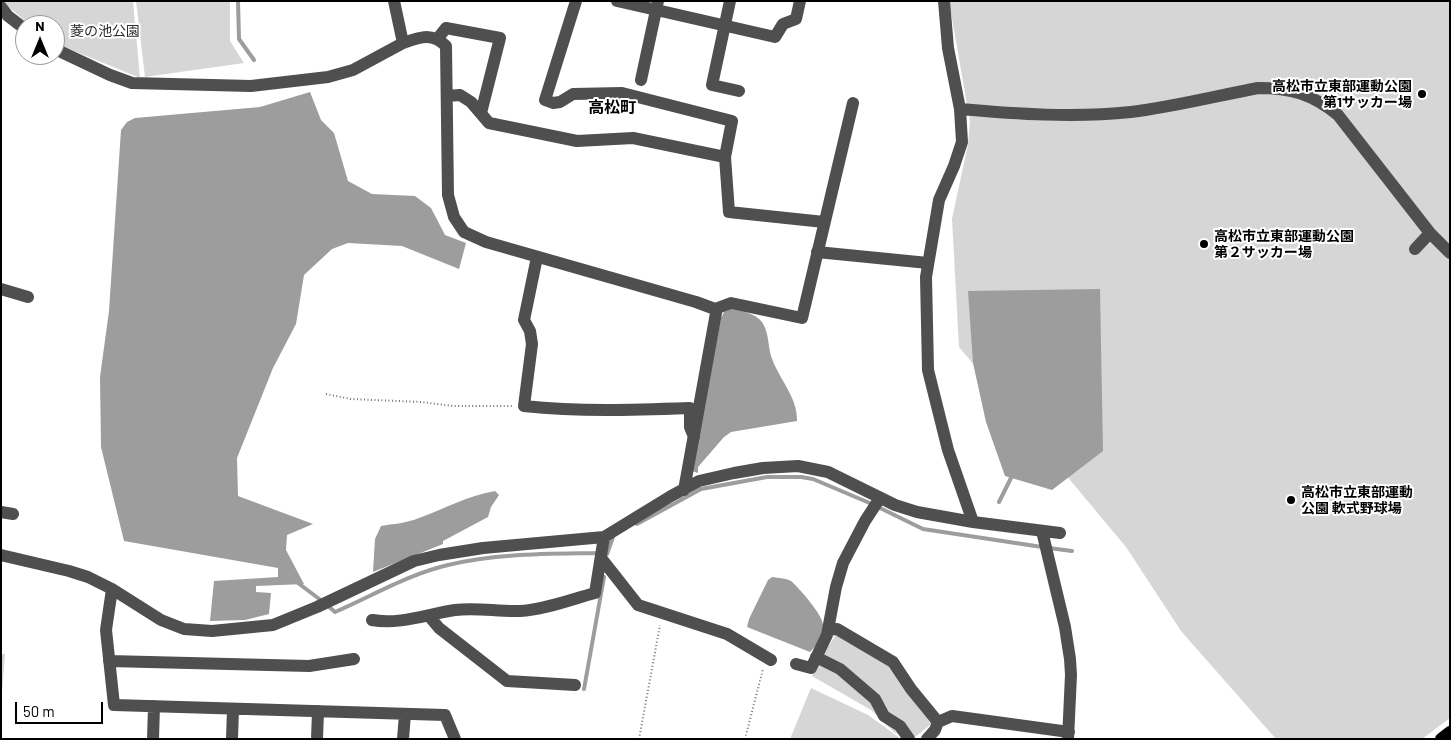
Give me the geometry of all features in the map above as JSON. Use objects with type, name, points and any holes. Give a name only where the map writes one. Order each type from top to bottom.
[{"type":"main road","points":[[1441,739],[1450,732]]},
{"type":"street","points":[[394,1],[403,43]]},
{"type":"street","points":[[576,1],[545,100],[553,103],[560,102],[573,94],[622,93],[732,121],[725,157],[729,212],[824,222]]},
{"type":"street","points":[[617,1],[657,6],[775,37],[783,24],[796,19],[800,1]]},
{"type":"street","points":[[730,1],[712,85],[739,91]]},
{"type":"street","points":[[944,1],[948,48],[960,109],[962,142],[939,200],[928,262],[926,277],[928,370],[948,450],[973,522]]},
{"type":"street","points":[[641,80],[657,6]]},
{"type":"street","points":[[1,8],[15,21]]},
{"type":"street","points":[[438,38],[446,28],[500,38],[481,113]]},
{"type":"street","points":[[65,54],[110,75],[132,82],[250,86],[328,77],[353,70],[403,43],[422,37],[438,38],[446,46],[448,195],[454,217],[464,232],[486,242],[715,309],[731,303],[802,318],[853,103]]},
{"type":"street","points":[[960,109],[1096,114],[1154,108],[1258,88],[1293,91],[1309,96],[1324,104],[1338,115],[1430,233],[1450,253]]},
{"type":"street","points":[[447,96],[460,95],[471,102],[489,123],[577,141],[633,138],[725,157]]},
{"type":"street","points":[[1415,249],[1430,233]]},
{"type":"street","points":[[817,252],[928,262]]},
{"type":"street","points":[[537,256],[524,320],[530,331],[532,344],[524,406],[618,410],[690,408],[690,427],[694,437]]},
{"type":"street","points":[[1,289],[28,298]]},
{"type":"street","points":[[684,490],[710,349],[715,309]]},
{"type":"street","points":[[1,555],[88,577],[112,589],[161,620],[184,629],[212,631],[273,624],[317,607],[414,561],[439,555],[483,548],[604,537],[699,482],[763,468],[798,466],[828,472],[880,498],[917,512],[973,522],[1060,533]]},
{"type":"street","points":[[796,664],[811,668],[828,630],[836,587],[843,563],[864,522],[880,498]]},
{"type":"street","points":[[927,739],[935,730],[938,722],[952,716],[1069,736],[1070,659],[1065,627],[1042,531]]},
{"type":"street","points":[[372,620],[383,622],[429,616],[455,610],[488,608],[521,611],[595,592],[604,537]]},
{"type":"street","points":[[601,558],[638,605],[727,634],[769,659]]},
{"type":"street","points":[[112,589],[106,630],[114,705],[445,715],[454,739]]},
{"type":"street","points":[[429,616],[439,628],[508,681],[575,685]]},
{"type":"street","points":[[828,630],[837,629],[893,662],[911,689],[938,722]]},
{"type":"street","points":[[816,657],[840,669],[875,699],[884,716],[900,726],[910,739]]},
{"type":"street","points":[[109,661],[309,666],[354,659]]},
{"type":"street","points":[[152,739],[154,706]]},
{"type":"street","points":[[232,739],[233,709]]},
{"type":"street","points":[[317,739],[318,712]]},
{"type":"street","points":[[403,739],[405,714]]},
{"type":"path","points":[[326,394],[351,399],[421,402],[453,406],[524,406]]},
{"type":"path","points":[[639,739],[663,613]]},
{"type":"path","points":[[745,739],[769,659]]},
{"type":"green space","name":"菱の池公園","points":[[2,1],[133,1],[140,78],[65,47],[65,15],[18,15]]},
{"type":"green space","points":[[136,1],[230,1],[230,41],[244,63],[145,77]]},
{"type":"green space","points":[[949,1],[1450,1],[1450,718],[1422,739],[1276,739],[1181,631],[1126,547],[959,347],[952,219],[968,144],[970,122]]},
{"type":"green space","points":[[838,632],[889,663],[934,722],[915,737],[895,733],[871,710],[812,676],[823,654]]},
{"type":"green space","points":[[1,654],[5,654],[1,706]]},
{"type":"green space","points":[[811,688],[868,715],[901,739],[790,739]]},
{"type":"shaded area","points":[[310,92],[321,120],[334,133],[348,181],[372,194],[415,196],[431,208],[445,235],[466,243],[459,269],[402,246],[348,243],[332,249],[304,275],[296,324],[273,368],[237,458],[238,496],[313,524],[287,535],[286,550],[304,584],[256,586],[256,592],[271,593],[269,614],[245,620],[210,621],[214,581],[278,577],[278,568],[124,541],[101,447],[100,377],[109,311],[121,130],[127,122],[135,118],[260,107]]},
{"type":"shaded area","points":[[1100,289],[1103,451],[1052,490],[1005,476],[986,422],[973,363],[968,291]]},
{"type":"shaded area","points":[[731,309],[752,314],[762,322],[766,330],[774,364],[794,404],[797,421],[731,432],[724,437],[698,467],[698,473],[692,471],[721,318],[724,312]]},
{"type":"shaded area","points":[[495,491],[499,495],[491,507],[488,517],[443,541],[443,544],[373,572],[375,539],[381,526],[414,520],[465,499]]},
{"type":"shaded area","points":[[772,577],[791,581],[805,595],[819,615],[823,625],[822,632],[810,652],[747,627],[768,580]]},
{"type":"waterway","points":[[238,1],[239,39],[254,60]]},
{"type":"waterway","points":[[999,502],[1013,474]]},
{"type":"waterway","points":[[637,524],[701,489],[767,477],[813,479],[872,504]]},
{"type":"waterway","points":[[878,507],[923,529],[1042,547]]},
{"type":"waterway","points":[[607,554],[613,537]]},
{"type":"waterway","points":[[1049,548],[1072,551]]},
{"type":"waterway","points":[[328,606],[335,612],[419,574],[467,561],[524,555],[600,553]]},
{"type":"waterway","points":[[584,689],[604,577]]},
{"type":"waterway","points":[[298,583],[322,601]]},
{"type":"place","name":"高松市立東部運動公園 第1サッカー場","points":[[1422,94]]},
{"type":"place","name":"高松市立東部運動公園 第２サッカー場","points":[[1204,244]]},
{"type":"place","name":"高松市立東部運動 公園 軟式野球場","points":[[1291,500]]},
{"type":"district","name":"高松町","points":[[612,108]]}]
